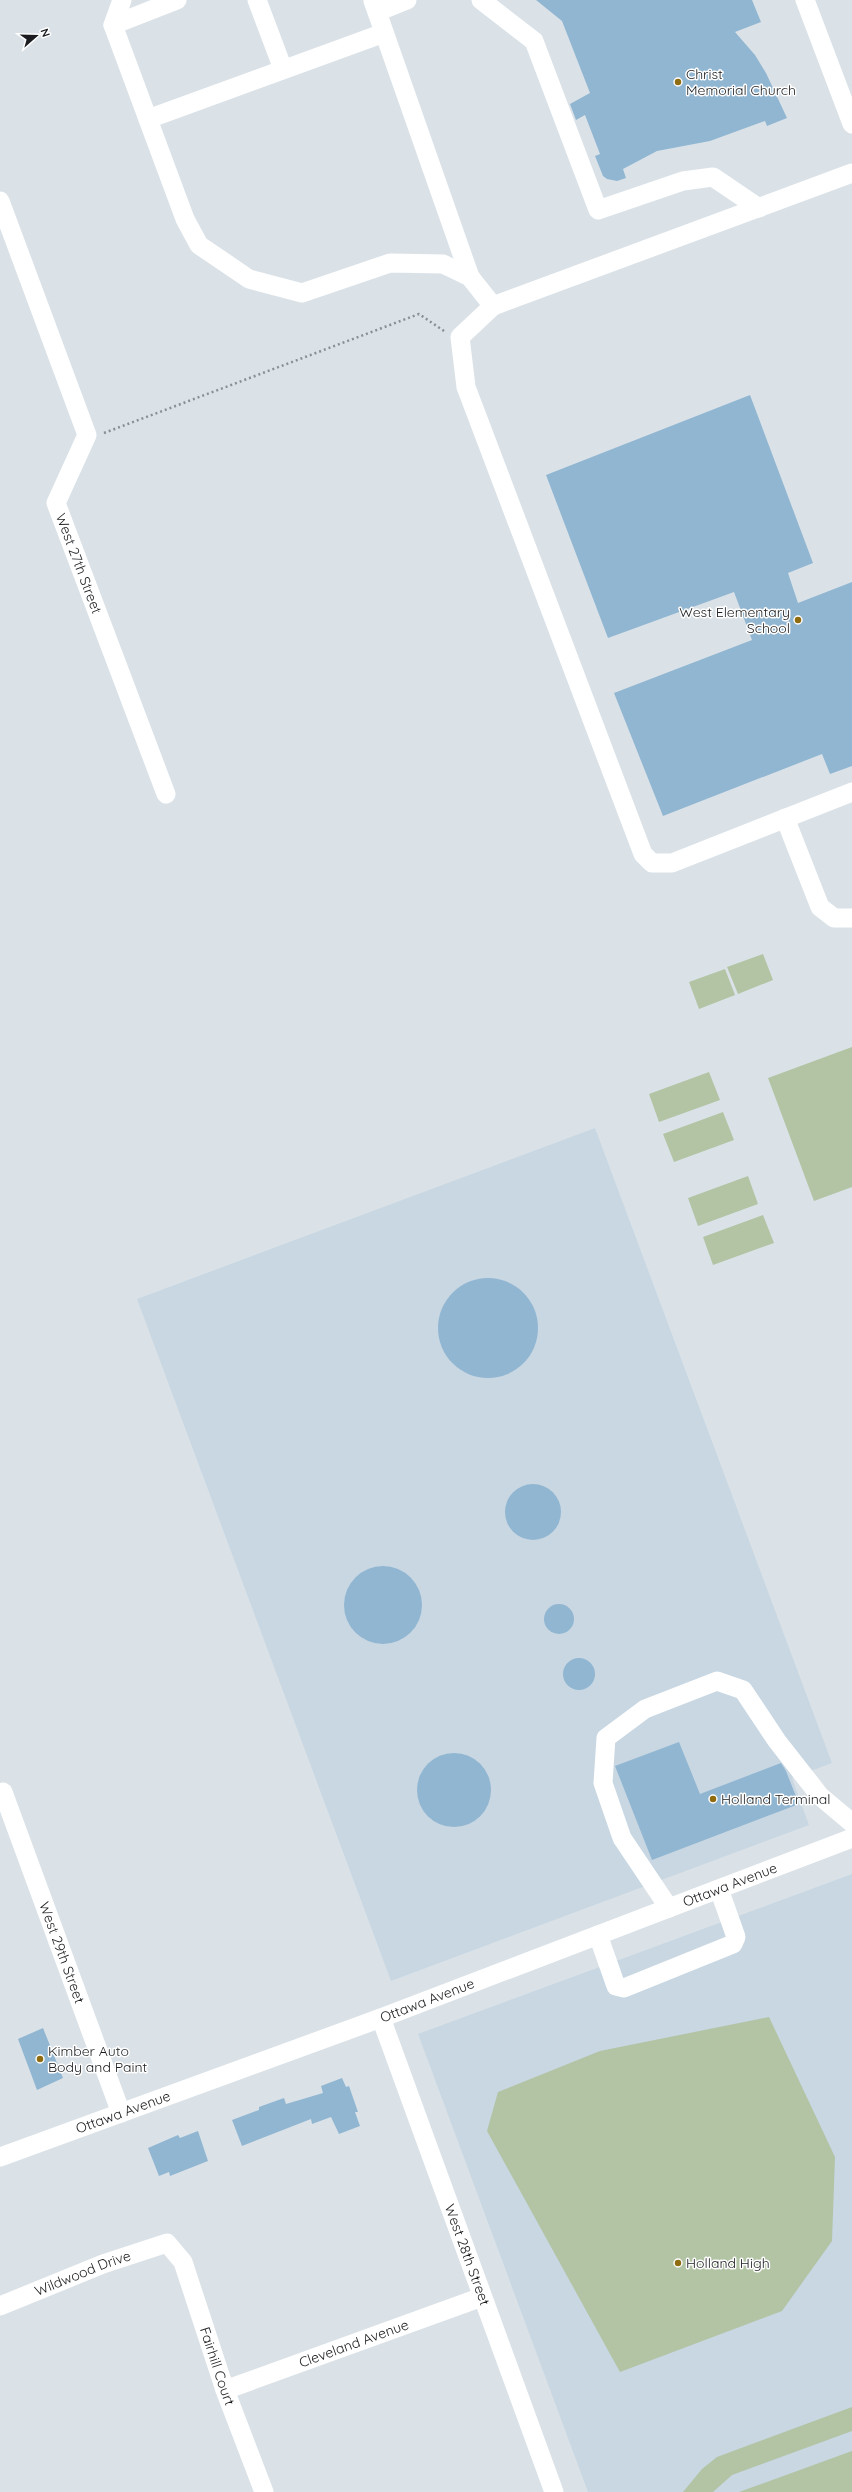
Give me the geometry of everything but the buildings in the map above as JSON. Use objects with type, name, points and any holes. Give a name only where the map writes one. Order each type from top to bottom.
[{"type":"street","points":[[122,0],[113,25],[185,219],[199,245],[249,279],[302,293],[390,263],[443,264],[470,277]]},
{"type":"street","points":[[113,25],[177,0]]},
{"type":"street","points":[[257,0],[284,69]]},
{"type":"street","points":[[406,0],[375,6],[470,277],[493,306]]},
{"type":"street","points":[[481,0],[534,41],[598,210],[683,181],[713,177],[759,208]]},
{"type":"street","points":[[805,0],[852,124]]},
{"type":"street","points":[[148,119],[384,33]]},
{"type":"street","points":[[852,173],[493,306],[460,337],[466,387],[643,854],[652,863],[672,863],[852,792]]},
{"type":"street","points":[[0,201],[87,435],[85,440]]},
{"type":"street","name":"West 27th Street","points":[[85,440],[56,503],[166,794]]},
{"type":"street","points":[[785,818],[820,907],[834,918],[852,918]]},
{"type":"street","points":[[669,1908],[622,1838],[603,1783],[606,1738],[645,1708],[717,1681],[743,1690],[777,1741],[820,1796],[852,1823]]},
{"type":"street","name":"West 29th Street","points":[[3,1792],[120,2113]]},
{"type":"street","name":"Ottawa Avenue","points":[[0,2157],[381,2018],[852,1838]]},
{"type":"street","points":[[598,1935],[616,1986],[624,1988],[733,1944],[736,1937],[719,1889]]},
{"type":"street","name":"West 28th Street","points":[[381,2018],[554,2492]]},
{"type":"street","name":"Wildwood Drive","points":[[0,2306],[103,2264],[167,2243]]},
{"type":"street","name":"Fairhill Court","points":[[167,2243],[183,2262],[226,2390],[264,2492]]},
{"type":"street","name":"Cleveland Avenue","points":[[226,2390],[482,2297]]},
{"type":"path","points":[[85,440],[419,314],[454,338],[460,337]]},
{"type":"shaded area","name":"Holland Terminal","points":[[595,1128],[832,1763],[792,1778],[809,1825],[391,1981],[137,1299]]},
{"type":"shaded area","name":"Holland High","points":[[852,1874],[852,2492],[588,2492],[418,2034]]},
{"type":"green space","points":[[763,954],[773,980],[738,994],[727,967]]},
{"type":"green space","points":[[725,969],[735,995],[699,1009],[689,982]]},
{"type":"green space","points":[[852,1047],[852,1187],[814,1201],[768,1078]]},
{"type":"green space","points":[[709,1072],[720,1100],[659,1122],[649,1094]]},
{"type":"green space","points":[[723,1112],[734,1140],[674,1162],[663,1134]]},
{"type":"green space","points":[[748,1176],[758,1204],[698,1226],[688,1198]]},
{"type":"green space","points":[[763,1215],[774,1243],[713,1265],[703,1237]]},
{"type":"green space","points":[[769,2017],[835,2157],[832,2241],[782,2311],[620,2372],[487,2131],[498,2092],[600,2051]]},
{"type":"green space","points":[[852,2407],[852,2431],[732,2475],[713,2492],[683,2492],[702,2469],[717,2457]]},
{"type":"green space","points":[[852,2451],[852,2492],[739,2492]]},
{"type":"place","name":"Christ Memorial Church","points":[[678,82]]},
{"type":"place","name":"West Elementary School","points":[[798,620]]},
{"type":"place","name":"Holland Terminal","points":[[713,1799]]},
{"type":"place","name":"Kimber Auto Body and Paint","points":[[40,2059]]},
{"type":"place","name":"Holland High","points":[[678,2263]]}]
